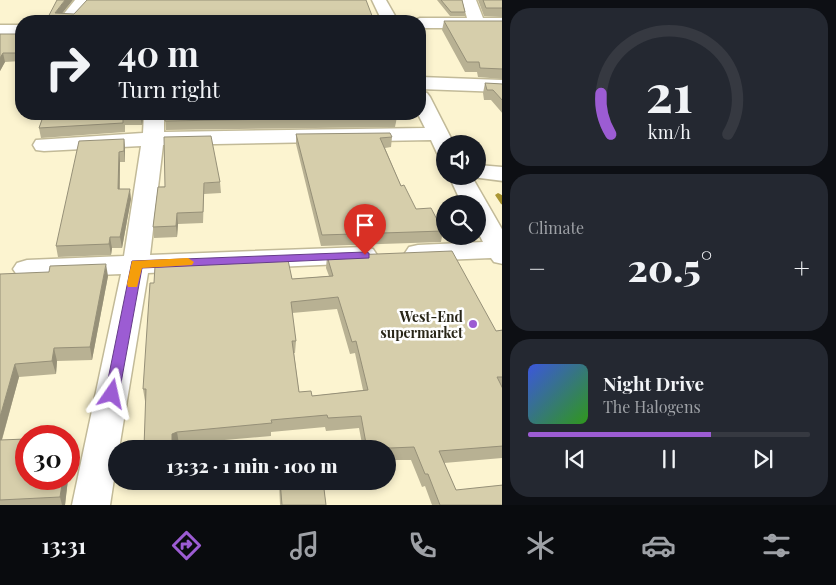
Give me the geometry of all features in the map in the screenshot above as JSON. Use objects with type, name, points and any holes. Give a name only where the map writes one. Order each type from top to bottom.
[{"type":"street","points":[[71,15],[81,2],[87,0]]},
{"type":"street","points":[[379,0],[387,15]]},
{"type":"street","points":[[469,0],[476,22]]},
{"type":"street","points":[[426,23],[502,23]]},
{"type":"street","points":[[0,30],[15,30]]},
{"type":"street","points":[[426,83],[502,86]]},
{"type":"street","points":[[426,110],[438,135]]},
{"type":"street","points":[[91,505],[136,264],[154,127]]},
{"type":"street","points":[[44,145],[154,127],[436,141]]},
{"type":"street","points":[[486,173],[502,174]]},
{"type":"street","points":[[27,269],[500,253],[486,226]]},
{"type":"building","points":[[57,0],[65,0],[55,13],[74,14],[87,0],[366,0],[372,15],[49,15]]},
{"type":"building","points":[[441,0],[462,0],[465,12],[451,12]]},
{"type":"building","points":[[483,0],[502,0],[502,8],[486,8]]},
{"type":"building","points":[[444,21],[502,21],[502,69],[480,68],[479,62],[467,62]]},
{"type":"building","points":[[0,34],[15,34],[15,53],[3,53],[0,58]]},
{"type":"building","points":[[485,83],[502,84],[502,100],[493,90],[487,90]]},
{"type":"building","points":[[42,120],[123,120],[123,123],[39,128]]},
{"type":"building","points":[[165,120],[223,120],[165,121]]},
{"type":"building","points":[[390,133],[392,137],[380,138],[401,186],[404,185],[416,209],[431,208],[436,218],[436,231],[322,235],[296,134]]},
{"type":"building","points":[[211,136],[220,182],[204,183],[203,212],[177,213],[176,226],[153,227],[158,187],[165,187],[164,137]]},
{"type":"building","points":[[124,139],[124,151],[119,152],[118,189],[130,189],[120,237],[110,237],[109,244],[56,246],[79,141]]},
{"type":"building","points":[[452,251],[496,331],[502,330],[502,377],[497,377],[502,387],[502,446],[439,451],[456,490],[502,485],[502,505],[440,505],[428,474],[425,474],[414,447],[396,448],[396,440],[365,440],[361,416],[328,418],[327,415],[271,420],[272,423],[177,432],[172,434],[172,440],[144,440],[146,389],[143,389],[150,283],[154,283],[155,266],[288,260],[292,279],[333,276],[327,256]],"holes":[[[338,297],[352,342],[356,341],[368,390],[312,396],[311,391],[299,392],[292,341],[296,341],[291,302]]]},
{"type":"building","points":[[106,264],[90,347],[54,348],[52,361],[15,364],[0,417],[0,274],[49,272],[50,266]]},
{"type":"building","points":[[15,439],[15,490],[61,490],[60,497],[0,500],[0,440]]},
{"type":"building","points":[[281,490],[324,490],[326,505],[282,505]]},
{"type":"waterway","points":[[498,195],[502,201]]},
{"type":"slow traffic","points":[[133,284],[136,264],[188,262]]},
{"type":"place","name":"West-End supermarket","points":[[473,324]]},
{"type":"route","points":[[112,394],[136,264],[365,255]]}]
